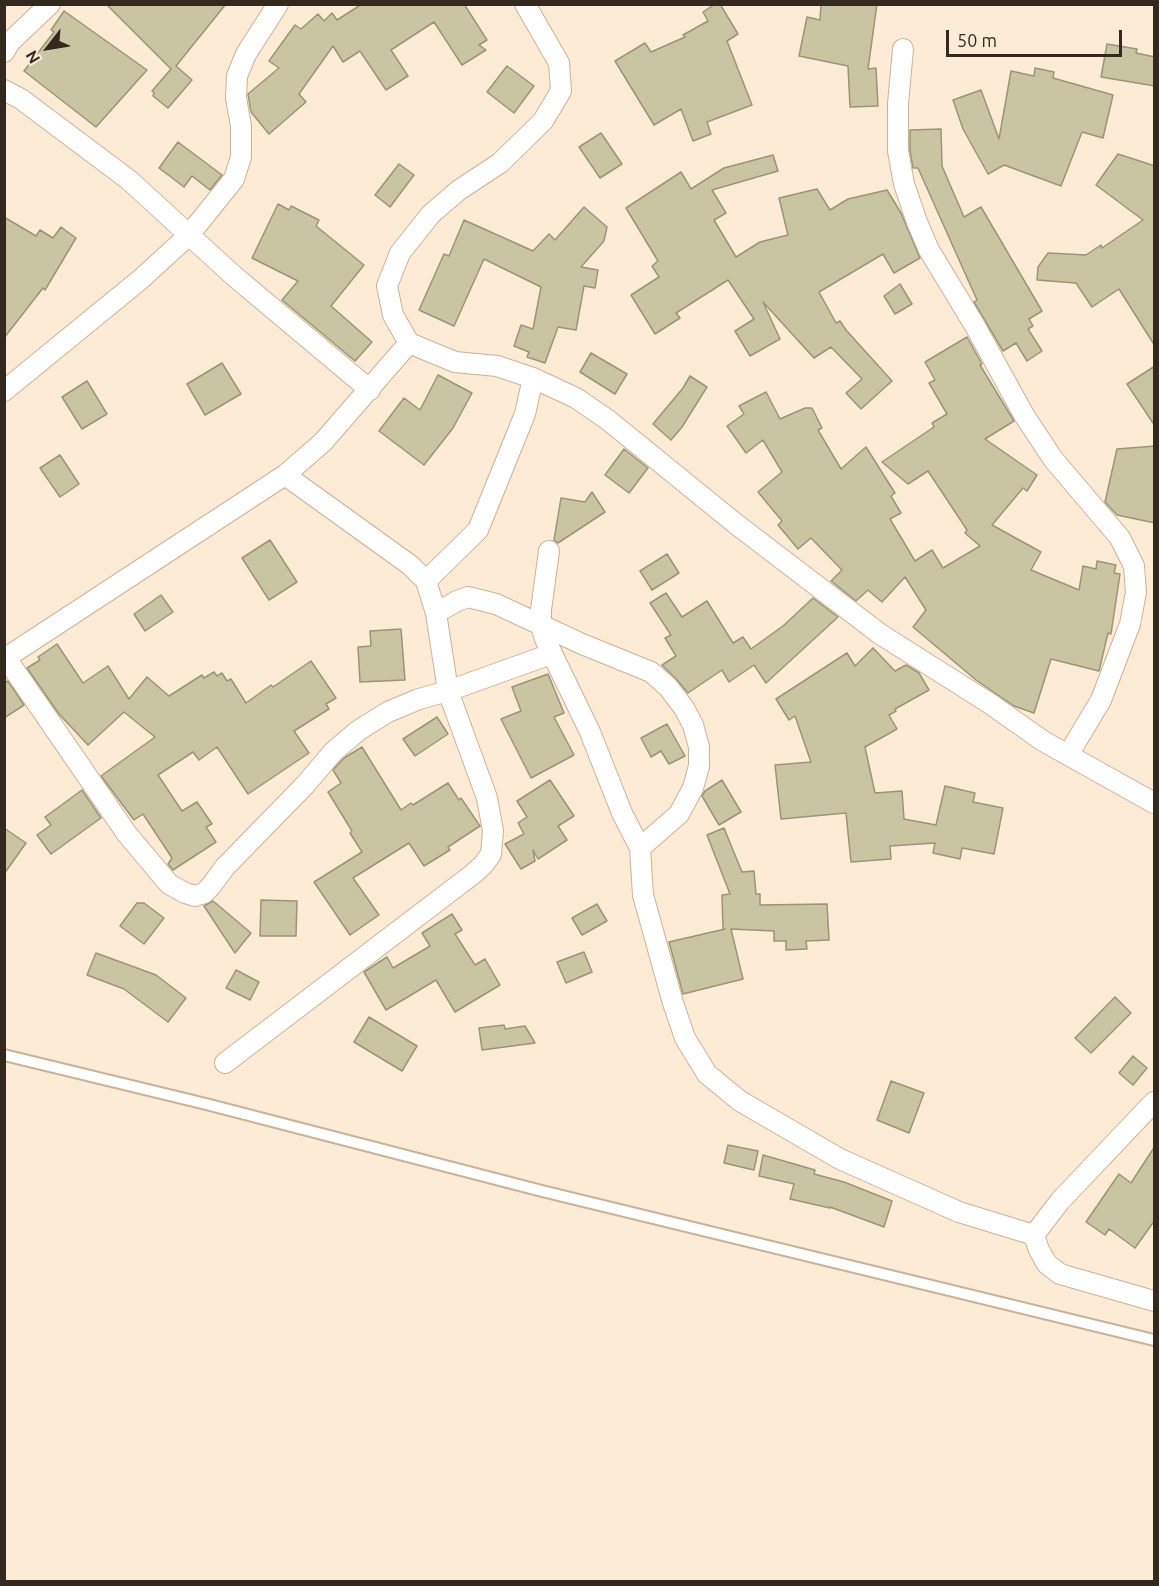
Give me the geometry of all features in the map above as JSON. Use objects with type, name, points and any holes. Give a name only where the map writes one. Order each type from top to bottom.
[{"type":"street","points":[[4,52],[10,42],[50,4]]},
{"type":"street","points":[[4,391],[116,300],[189,235],[234,179],[241,157],[241,126],[236,98],[237,76],[246,54],[278,4]]},
{"type":"street","points":[[525,4],[559,63],[561,91],[543,121],[500,163],[459,190],[431,214],[400,253],[387,286],[393,315],[409,343],[455,362],[497,366],[533,378],[576,398],[608,420],[736,524],[880,634],[989,703],[1042,741],[1155,803]]},
{"type":"street","points":[[903,49],[898,104],[898,151],[904,184],[929,250],[975,326],[1024,415],[1053,459],[1120,538],[1134,566],[1136,592],[1130,624],[1101,700],[1068,755]]},
{"type":"street","points":[[4,90],[21,99],[129,180],[234,276],[370,390]]},
{"type":"street","points":[[409,343],[323,442],[285,475],[5,658],[127,834],[169,884],[195,896],[204,893],[211,886],[225,867],[333,752],[359,730],[388,712],[419,699],[551,654]]},
{"type":"street","points":[[426,581],[478,530],[525,414],[533,378]]},
{"type":"street","points":[[225,1063],[473,874],[491,854],[493,831],[487,798],[448,691],[436,613],[426,581],[410,565],[285,475]]},
{"type":"street","points":[[549,551],[541,625],[551,654],[586,722],[618,804],[640,848],[643,896],[673,1003],[685,1038],[707,1074],[740,1101],[840,1159],[959,1212],[1034,1235]]},
{"type":"street","points":[[436,613],[457,600],[468,597],[496,604],[651,672],[674,694],[693,725],[699,747],[699,766],[693,788],[679,814],[640,848]]},
{"type":"street","points":[[1034,1235],[1060,1201],[1155,1102]]},
{"type":"street","points":[[1034,1235],[1047,1264],[1060,1274],[1155,1301]]},
{"type":"lane","points":[[4,1055],[206,1104],[564,1196],[1155,1340]]},
{"type":"building","points":[[106,4],[226,4],[176,66],[192,80],[168,108],[153,96],[152,91],[171,69]]},
{"type":"building","points":[[362,4],[464,4],[487,40],[479,45],[486,50],[462,65],[434,22],[391,50],[408,76],[386,90],[360,51],[343,62],[333,46],[299,94],[306,102],[269,134],[251,112],[248,94],[279,68],[269,61],[295,25],[301,29],[318,14],[324,21],[332,13],[337,20]]},
{"type":"building","points":[[715,4],[720,4],[738,34],[727,41],[752,105],[707,122],[711,134],[693,141],[681,109],[654,125],[615,61],[645,43],[651,52],[685,37],[683,35],[708,21],[703,12]]},
{"type":"building","points":[[821,4],[877,4],[868,69],[876,68],[878,106],[850,107],[848,66],[799,56],[807,17],[820,20]]},
{"type":"building","points":[[64,11],[147,70],[96,127],[24,71],[54,32],[51,30]]},
{"type":"building","points":[[1107,44],[1137,49],[1136,53],[1155,57],[1155,86],[1101,77]]},
{"type":"building","points":[[507,66],[534,86],[514,113],[487,92]]},
{"type":"building","points":[[1035,68],[1054,72],[1053,78],[1113,95],[1103,138],[1082,132],[1061,186],[1004,165],[988,174],[963,129],[953,100],[981,90],[999,139],[1011,71],[1034,76]]},
{"type":"building","points":[[941,129],[942,166],[964,217],[981,207],[1042,311],[1029,319],[1033,326],[1028,329],[1042,351],[1027,361],[1016,343],[1003,351],[974,302],[977,300],[918,168],[913,168],[910,130]]},
{"type":"building","points":[[601,133],[622,164],[600,178],[579,147]]},
{"type":"building","points":[[178,142],[222,175],[210,190],[192,176],[184,187],[159,168]]},
{"type":"building","points":[[1118,154],[1155,166],[1155,346],[1119,289],[1092,307],[1076,283],[1037,280],[1038,267],[1048,253],[1086,255],[1101,245],[1102,248],[1143,220],[1096,185]]},
{"type":"building","points":[[773,155],[778,171],[712,190],[726,213],[714,220],[736,257],[760,242],[788,235],[779,198],[817,189],[830,210],[848,199],[887,190],[901,213],[920,258],[894,273],[883,254],[819,292],[836,323],[840,321],[892,381],[861,409],[846,393],[862,379],[831,347],[814,358],[763,302],[780,339],[750,356],[735,331],[754,319],[728,280],[676,313],[680,318],[655,334],[631,295],[659,277],[652,266],[658,261],[626,208],[681,172],[691,189],[724,168]]},
{"type":"building","points":[[399,164],[414,175],[390,207],[375,195]]},
{"type":"building","points":[[278,204],[289,210],[291,206],[319,220],[316,226],[364,265],[331,306],[372,342],[355,361],[282,300],[298,281],[252,258]]},
{"type":"building","points":[[584,207],[607,227],[604,241],[581,267],[598,270],[595,288],[584,286],[576,330],[558,327],[545,363],[527,357],[529,352],[514,346],[521,325],[533,329],[541,287],[484,259],[454,326],[419,310],[444,254],[449,256],[464,220],[533,251],[549,234],[555,240]]},
{"type":"building","points":[[4,217],[36,236],[40,230],[53,238],[61,227],[76,238],[45,290],[43,288],[4,338]]},
{"type":"building","points":[[900,284],[912,304],[895,314],[884,296]]},
{"type":"building","points":[[967,337],[982,364],[980,365],[1014,421],[985,439],[1037,475],[1027,491],[1023,488],[992,525],[1041,552],[1031,570],[1079,590],[1083,566],[1096,569],[1097,561],[1116,565],[1114,573],[1120,574],[1111,634],[1108,633],[1099,671],[1051,659],[1034,713],[1014,706],[976,680],[913,627],[926,610],[905,577],[882,602],[868,590],[856,601],[831,581],[842,570],[811,538],[798,549],[778,525],[782,521],[758,492],[782,472],[763,440],[746,453],[727,426],[744,414],[739,406],[766,392],[780,419],[805,408],[812,408],[822,428],[818,430],[841,469],[866,447],[895,493],[891,496],[901,513],[890,519],[915,561],[932,550],[943,568],[980,546],[965,533],[967,530],[928,471],[908,484],[882,462],[934,427],[932,423],[947,414],[929,383],[935,380],[925,362]]},
{"type":"building","points":[[591,353],[627,374],[615,394],[580,372]]},
{"type":"building","points":[[222,363],[241,394],[205,415],[187,384]]},
{"type":"building","points":[[1155,366],[1155,426],[1127,384]]},
{"type":"building","points":[[438,375],[472,393],[453,428],[424,465],[379,431],[404,398],[420,410]]},
{"type":"building","points":[[690,376],[707,387],[671,440],[653,424]]},
{"type":"building","points":[[87,381],[107,414],[82,429],[62,397]]},
{"type":"building","points":[[1155,446],[1155,523],[1117,515],[1105,502],[1117,449]]},
{"type":"building","points":[[624,449],[648,468],[629,493],[605,475]]},
{"type":"building","points":[[60,455],[79,484],[60,497],[40,468]]},
{"type":"building","points":[[592,492],[605,512],[558,543],[554,540],[561,498],[585,502]]},
{"type":"building","points":[[270,540],[297,582],[269,600],[242,558]]},
{"type":"building","points":[[667,554],[679,573],[652,590],[640,571]]},
{"type":"building","points":[[666,593],[682,617],[707,601],[733,643],[743,637],[751,649],[783,626],[813,598],[838,617],[766,683],[754,665],[729,682],[722,670],[688,693],[662,665],[676,656],[665,638],[671,635],[650,603]]},
{"type":"building","points":[[161,595],[173,612],[145,631],[134,614]]},
{"type":"building","points":[[401,629],[405,680],[360,682],[358,647],[371,646],[370,631]]},
{"type":"building","points":[[57,644],[83,683],[108,666],[129,699],[147,677],[169,696],[202,675],[204,678],[214,672],[217,676],[222,673],[227,681],[231,679],[246,703],[311,661],[336,698],[326,704],[329,709],[294,731],[309,753],[248,794],[217,747],[199,760],[193,752],[158,775],[182,811],[197,802],[212,824],[206,827],[216,842],[173,870],[168,864],[172,858],[143,814],[134,820],[101,776],[155,737],[124,712],[88,745],[59,714],[27,668],[40,660],[38,657]]},
{"type":"building","points":[[873,648],[895,671],[906,665],[919,673],[929,690],[895,709],[896,711],[889,715],[897,729],[865,747],[875,793],[902,791],[904,819],[936,825],[945,786],[975,793],[973,802],[1003,808],[994,854],[962,848],[960,859],[933,853],[935,843],[890,846],[891,859],[851,862],[846,813],[781,819],[775,765],[811,762],[795,716],[789,720],[776,699],[847,653],[855,666]]},
{"type":"building","points":[[548,674],[564,713],[554,717],[574,755],[531,778],[501,719],[521,711],[512,687]]},
{"type":"building","points":[[8,681],[24,705],[4,718],[4,683]]},
{"type":"building","points":[[437,717],[448,734],[415,756],[403,739]]},
{"type":"building","points":[[667,724],[685,756],[669,764],[661,751],[651,757],[641,738]]},
{"type":"building","points":[[362,747],[401,810],[448,783],[480,826],[448,847],[450,850],[424,866],[409,843],[353,878],[379,915],[350,935],[314,882],[362,852],[328,792],[341,783],[333,770],[344,758]]},
{"type":"building","points":[[550,780],[574,816],[558,826],[567,840],[538,859],[533,850],[535,861],[521,869],[505,844],[524,834],[518,823],[527,817],[517,801]]},
{"type":"building","points":[[722,780],[741,812],[719,825],[702,796],[705,791]]},
{"type":"building","points":[[82,790],[101,818],[51,854],[37,835],[51,825],[45,817]]},
{"type":"building","points":[[4,828],[26,843],[4,874]]},
{"type":"building","points":[[724,828],[742,872],[754,871],[756,894],[760,894],[760,905],[827,904],[829,940],[806,941],[807,949],[786,950],[786,941],[774,941],[774,931],[731,929],[743,979],[683,994],[669,942],[725,929],[723,929],[722,895],[730,894],[707,835]]},
{"type":"building","points":[[261,900],[297,901],[296,936],[260,936]]},
{"type":"building","points":[[213,901],[251,933],[235,953],[204,906]]},
{"type":"building","points":[[137,903],[144,903],[164,918],[144,944],[120,926]]},
{"type":"building","points":[[597,904],[607,921],[582,935],[572,918]]},
{"type":"building","points":[[452,914],[462,930],[455,934],[475,965],[485,959],[500,985],[455,1012],[436,980],[386,1010],[364,972],[387,957],[393,968],[430,946],[422,933]]},
{"type":"building","points":[[584,952],[592,972],[566,983],[557,962]]},
{"type":"building","points":[[96,953],[156,975],[186,998],[168,1022],[124,989],[87,975]]},
{"type":"building","points":[[236,970],[259,982],[250,1000],[226,988]]},
{"type":"building","points":[[1115,997],[1131,1013],[1091,1053],[1075,1038]]},
{"type":"building","points":[[369,1017],[417,1046],[402,1071],[354,1042]]},
{"type":"building","points":[[504,1025],[505,1029],[525,1026],[535,1043],[482,1050],[479,1028]]},
{"type":"building","points":[[1133,1056],[1147,1068],[1133,1085],[1119,1073]]},
{"type":"building","points":[[891,1081],[924,1093],[909,1133],[877,1120]]},
{"type":"building","points":[[728,1145],[758,1151],[754,1170],[724,1163]]},
{"type":"building","points":[[1155,1146],[1155,1220],[1135,1248],[1109,1229],[1105,1235],[1086,1222],[1119,1174],[1131,1183]]},
{"type":"building","points":[[763,1155],[815,1170],[814,1174],[844,1182],[892,1201],[884,1227],[830,1207],[790,1199],[794,1184],[759,1176]]}]
